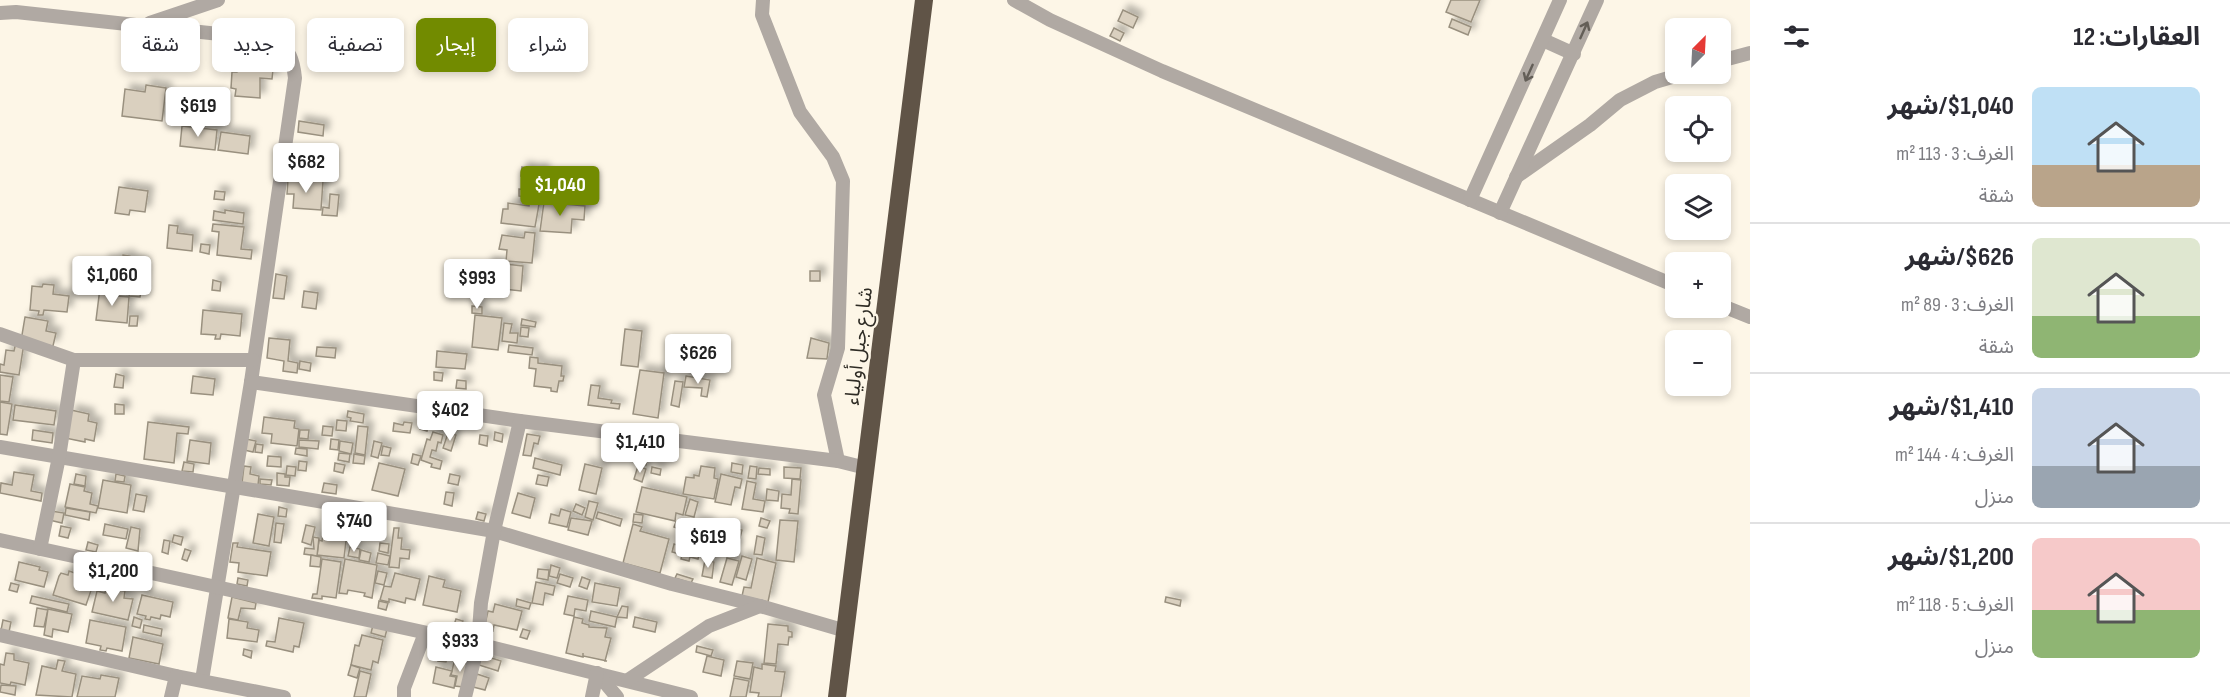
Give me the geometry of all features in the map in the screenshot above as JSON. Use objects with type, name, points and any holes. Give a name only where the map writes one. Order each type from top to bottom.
[{"type":"highway","name":"شارع جبل أولياء","points":[[837,697],[924,0]]},
{"type":"street","points":[[5,0],[16,12]]},
{"type":"street","points":[[165,18],[218,0]]},
{"type":"street","points":[[763,0],[762,15],[800,112],[833,157],[843,181],[838,348],[824,395],[838,461]]},
{"type":"street","points":[[1014,0],[1050,20],[1162,71],[1665,281]]},
{"type":"street","points":[[1470,200],[1560,0]]},
{"type":"street","points":[[1500,213],[1597,0]]},
{"type":"street","points":[[0,13],[16,12],[121,23]]},
{"type":"street","points":[[200,31],[274,40],[284,45],[293,63],[295,78],[251,382],[202,680]]},
{"type":"street","points":[[1543,40],[1574,54]]},
{"type":"street","points":[[1731,59],[1750,53]]},
{"type":"street","points":[[1514,178],[1590,125],[1620,100],[1665,79]]},
{"type":"street","points":[[1731,309],[1750,317]]},
{"type":"street","points":[[0,334],[74,360],[254,360]]},
{"type":"street","points":[[40,549],[59,457],[74,360]]},
{"type":"street","points":[[251,382],[520,421],[838,461],[866,468]]},
{"type":"street","points":[[465,697],[478,644],[481,603],[494,531],[520,421]]},
{"type":"street","points":[[0,447],[494,531],[672,584],[846,631]]},
{"type":"street","points":[[0,540],[478,644],[692,697]]},
{"type":"street","points":[[628,680],[709,626],[760,606]]},
{"type":"street","points":[[404,697],[404,688],[425,633]]},
{"type":"street","points":[[0,635],[176,676],[284,697]]},
{"type":"street","points":[[592,697],[597,673]]},
{"type":"street","points":[[597,673],[617,697]]},
{"type":"street","points":[[171,697],[176,676]]},
{"type":"building","points":[[1451,0],[1480,0],[1471,22],[1446,12]]},
{"type":"building","points":[[1123,10],[1138,17],[1133,28],[1118,21]]},
{"type":"building","points":[[1452,19],[1471,27],[1468,35],[1449,27]]},
{"type":"building","points":[[1114,28],[1124,33],[1120,41],[1110,36]]},
{"type":"building","points":[[232,72],[273,72],[272,79],[260,78],[260,98],[235,96],[236,89],[231,88]]},
{"type":"building","points":[[146,85],[166,88],[162,121],[122,116],[125,89],[145,92]]},
{"type":"building","points":[[299,121],[324,125],[323,136],[298,132]]},
{"type":"building","points":[[182,126],[217,130],[215,150],[180,146]]},
{"type":"building","points":[[221,132],[250,136],[248,154],[218,150]]},
{"type":"building","points":[[522,167],[533,169],[532,177],[521,176]]},
{"type":"building","points":[[535,169],[544,169],[543,187],[533,186]]},
{"type":"building","points":[[288,179],[323,181],[321,210],[293,208],[294,194],[287,194]]},
{"type":"building","points":[[119,187],[148,191],[145,212],[130,210],[129,215],[115,213]]},
{"type":"building","points":[[519,189],[528,190],[528,197],[519,196]]},
{"type":"building","points":[[215,191],[225,192],[224,200],[214,199]]},
{"type":"building","points":[[330,194],[339,195],[337,216],[322,215],[323,207],[329,208]]},
{"type":"building","points":[[530,198],[540,199],[535,227],[501,223],[503,209],[508,209],[508,203],[529,206]]},
{"type":"building","points":[[544,202],[585,206],[584,220],[572,219],[571,233],[540,231]]},
{"type":"building","points":[[225,210],[244,213],[243,224],[213,220],[214,211],[225,213]]},
{"type":"building","points":[[213,224],[244,227],[241,249],[252,250],[251,259],[217,255],[219,232],[212,231]]},
{"type":"building","points":[[169,225],[178,226],[177,233],[193,235],[192,251],[167,248]]},
{"type":"building","points":[[525,232],[535,233],[532,263],[506,261],[507,250],[499,249],[502,235],[524,238]]},
{"type":"building","points":[[201,244],[210,245],[209,254],[200,252]]},
{"type":"building","points":[[123,255],[130,256],[129,259],[144,262],[141,284],[131,283],[130,286],[101,281],[104,260],[114,261],[115,257],[123,258]]},
{"type":"building","points":[[487,262],[523,266],[521,291],[484,287]]},
{"type":"building","points":[[810,271],[820,271],[820,281],[810,281]]},
{"type":"building","points":[[276,274],[287,276],[284,299],[273,298]]},
{"type":"building","points":[[213,280],[221,282],[220,291],[212,290]]},
{"type":"building","points":[[43,284],[54,285],[53,294],[69,296],[67,312],[44,310],[43,315],[38,315],[39,311],[30,310],[32,286],[42,287]]},
{"type":"building","points":[[100,288],[118,290],[118,296],[129,297],[127,323],[96,320]]},
{"type":"building","points":[[130,291],[141,292],[140,297],[129,296]]},
{"type":"building","points":[[304,291],[318,293],[316,309],[302,307]]},
{"type":"building","points":[[472,306],[482,307],[482,314],[472,313]]},
{"type":"building","points":[[203,310],[242,314],[240,336],[221,334],[220,339],[215,339],[216,335],[201,334]]},
{"type":"building","points":[[475,315],[502,318],[498,350],[472,347]]},
{"type":"building","points":[[130,316],[138,316],[137,326],[129,326]]},
{"type":"building","points":[[25,317],[48,321],[46,331],[56,333],[53,346],[21,341]]},
{"type":"building","points":[[522,319],[536,322],[535,327],[521,325]]},
{"type":"building","points":[[504,323],[512,324],[510,333],[518,333],[517,343],[502,341]]},
{"type":"building","points":[[521,327],[529,328],[528,337],[520,336]]},
{"type":"building","points":[[625,329],[642,331],[638,367],[621,365]]},
{"type":"building","points":[[269,338],[290,340],[288,361],[298,363],[297,373],[283,371],[284,361],[267,358]]},
{"type":"building","points":[[811,338],[829,343],[827,359],[807,358]]},
{"type":"building","points":[[16,342],[24,343],[19,375],[0,372],[0,364],[4,365],[6,350],[14,351]]},
{"type":"building","points":[[509,345],[533,348],[532,355],[508,352]]},
{"type":"building","points":[[317,347],[336,348],[335,358],[316,356]]},
{"type":"building","points":[[437,351],[467,354],[465,369],[436,367]]},
{"type":"building","points":[[530,357],[538,358],[538,363],[562,366],[561,376],[564,376],[563,381],[559,381],[557,392],[551,391],[551,388],[534,386],[536,369],[529,368]]},
{"type":"building","points":[[300,361],[311,363],[310,371],[299,369]]},
{"type":"building","points":[[640,370],[664,373],[658,418],[633,414]]},
{"type":"building","points":[[434,372],[443,373],[442,381],[434,380]]},
{"type":"building","points":[[116,374],[124,376],[123,388],[114,387]]},
{"type":"building","points":[[0,375],[13,377],[9,402],[0,401]]},
{"type":"building","points":[[193,376],[215,379],[213,395],[191,393]]},
{"type":"building","points":[[686,376],[710,380],[707,397],[701,396],[702,388],[684,387]]},
{"type":"building","points":[[457,380],[466,381],[466,389],[456,388]]},
{"type":"building","points":[[675,381],[683,382],[679,407],[671,405]]},
{"type":"building","points":[[591,385],[600,386],[598,398],[620,404],[619,409],[588,405]]},
{"type":"building","points":[[0,402],[12,404],[7,435],[0,434]]},
{"type":"building","points":[[115,404],[124,405],[124,414],[115,414]]},
{"type":"building","points":[[15,405],[56,411],[54,425],[13,420]]},
{"type":"building","points":[[71,410],[89,414],[88,421],[97,423],[94,441],[85,439],[85,442],[65,438]]},
{"type":"building","points":[[348,411],[364,414],[363,423],[350,421],[351,418],[347,417]]},
{"type":"building","points":[[423,416],[430,417],[427,431],[420,429]]},
{"type":"building","points":[[264,417],[295,421],[294,428],[299,429],[297,446],[271,443],[272,434],[262,433]]},
{"type":"building","points":[[337,420],[347,421],[346,431],[336,430]]},
{"type":"building","points":[[148,422],[189,427],[188,434],[177,433],[174,463],[144,459]]},
{"type":"building","points":[[404,422],[412,423],[410,433],[393,431],[394,423],[403,425]]},
{"type":"building","points":[[323,426],[333,427],[332,436],[322,435]]},
{"type":"building","points":[[358,426],[368,427],[365,455],[355,453]]},
{"type":"building","points":[[33,430],[53,433],[52,443],[32,440]]},
{"type":"building","points":[[300,430],[309,430],[308,439],[299,438]]},
{"type":"building","points":[[433,432],[443,435],[441,443],[438,442],[436,451],[432,450],[430,457],[442,461],[440,469],[431,467],[432,464],[421,460],[427,439],[430,440]]},
{"type":"building","points":[[495,432],[503,434],[502,442],[494,440]]},
{"type":"building","points":[[448,433],[456,435],[451,451],[443,448]]},
{"type":"building","points":[[527,434],[540,436],[538,444],[534,443],[531,456],[523,455]]},
{"type":"building","points":[[480,435],[488,436],[487,446],[479,444]]},
{"type":"building","points":[[246,439],[256,441],[253,452],[244,450]]},
{"type":"building","points":[[331,439],[339,440],[338,450],[330,449]]},
{"type":"building","points":[[190,440],[211,443],[209,464],[187,461]]},
{"type":"building","points":[[299,440],[319,441],[318,449],[299,447]]},
{"type":"building","points":[[340,441],[353,443],[351,454],[339,451]]},
{"type":"building","points":[[374,441],[382,443],[378,458],[371,456]]},
{"type":"building","points":[[256,444],[263,445],[262,453],[255,452]]},
{"type":"building","points":[[383,446],[391,448],[389,456],[381,455]]},
{"type":"building","points":[[296,448],[307,449],[307,456],[295,454]]},
{"type":"building","points":[[641,451],[648,453],[646,465],[638,463]]},
{"type":"building","points":[[339,453],[350,454],[349,462],[338,460]]},
{"type":"building","points":[[354,454],[365,456],[364,464],[353,463]]},
{"type":"building","points":[[413,454],[421,456],[418,465],[411,463]]},
{"type":"building","points":[[268,456],[281,457],[281,467],[267,466]]},
{"type":"building","points":[[535,458],[562,465],[560,475],[533,468]]},
{"type":"building","points":[[299,461],[307,462],[306,471],[298,470]]},
{"type":"building","points":[[184,462],[194,464],[193,472],[182,471]]},
{"type":"building","points":[[335,463],[345,465],[343,473],[334,471]]},
{"type":"building","points":[[379,463],[405,469],[398,496],[372,490]]},
{"type":"building","points":[[732,463],[743,465],[742,474],[731,472]]},
{"type":"building","points":[[585,464],[602,468],[596,494],[579,490]]},
{"type":"building","points":[[244,466],[251,467],[250,474],[259,476],[258,485],[242,483]]},
{"type":"building","points":[[287,466],[296,467],[295,476],[286,475]]},
{"type":"building","points":[[638,466],[646,469],[642,482],[634,479]]},
{"type":"building","points":[[701,466],[715,468],[714,478],[718,479],[714,499],[683,494],[686,477],[699,476]]},
{"type":"building","points":[[750,466],[757,467],[756,479],[748,478]]},
{"type":"building","points":[[652,467],[661,469],[660,475],[651,473]]},
{"type":"building","points":[[784,467],[801,468],[800,479],[784,478]]},
{"type":"building","points":[[759,468],[770,469],[770,475],[758,474]]},
{"type":"building","points":[[14,472],[34,475],[31,491],[42,493],[41,501],[0,493],[1,483],[12,485]]},
{"type":"building","points":[[277,473],[290,477],[289,486],[277,485]]},
{"type":"building","points":[[76,474],[86,476],[85,486],[74,484]]},
{"type":"building","points":[[116,474],[125,476],[124,482],[115,481]]},
{"type":"building","points":[[450,474],[460,476],[458,485],[448,483]]},
{"type":"building","points":[[721,474],[742,479],[740,488],[735,487],[731,505],[715,502]]},
{"type":"building","points":[[538,475],[549,477],[547,486],[536,484]]},
{"type":"building","points":[[260,479],[272,480],[271,485],[260,484]]},
{"type":"building","points":[[792,479],[801,480],[798,514],[789,513],[790,509],[781,508],[782,494],[791,495]]},
{"type":"building","points":[[103,480],[131,485],[127,513],[98,508]]},
{"type":"building","points":[[747,481],[756,483],[753,499],[765,501],[763,512],[742,509]]},
{"type":"building","points":[[324,483],[337,485],[336,494],[322,492]]},
{"type":"building","points":[[70,484],[85,487],[84,491],[92,493],[90,504],[98,506],[96,513],[65,507]]},
{"type":"building","points":[[642,487],[687,497],[683,515],[676,513],[675,521],[636,512]]},
{"type":"building","points":[[767,489],[779,491],[778,501],[766,500]]},
{"type":"building","points":[[446,492],[454,493],[452,506],[444,504]]},
{"type":"building","points":[[518,493],[535,498],[530,518],[512,513]]},
{"type":"building","points":[[136,494],[147,496],[144,512],[133,510]]},
{"type":"building","points":[[690,499],[698,502],[694,517],[685,515]]},
{"type":"building","points":[[589,501],[598,503],[593,520],[585,517]]},
{"type":"building","points":[[576,504],[585,508],[582,515],[573,511]]},
{"type":"building","points":[[279,507],[287,509],[286,517],[278,516]]},
{"type":"building","points":[[66,508],[90,512],[89,520],[65,515]]},
{"type":"building","points":[[561,509],[571,512],[567,527],[549,523],[551,514],[559,516]]},
{"type":"building","points":[[51,511],[64,513],[62,523],[49,520]]},
{"type":"building","points":[[478,512],[486,514],[484,521],[476,519]]},
{"type":"building","points":[[598,512],[622,519],[620,526],[596,518]]},
{"type":"building","points":[[258,514],[274,517],[269,546],[253,543]]},
{"type":"building","points":[[634,514],[643,515],[642,523],[633,522]]},
{"type":"building","points":[[571,518],[592,521],[588,535],[568,530]]},
{"type":"building","points":[[761,518],[770,521],[767,528],[759,526]]},
{"type":"building","points":[[692,520],[709,523],[707,529],[691,524]]},
{"type":"building","points":[[780,520],[798,521],[794,562],[776,560]]},
{"type":"building","points":[[676,522],[687,525],[686,531],[674,527]]},
{"type":"building","points":[[276,523],[284,524],[281,543],[274,542]]},
{"type":"building","points":[[105,524],[128,529],[126,539],[103,535]]},
{"type":"building","points":[[633,524],[642,527],[640,531],[669,539],[660,573],[623,563]]},
{"type":"building","points":[[306,525],[315,527],[311,545],[302,542]]},
{"type":"building","points":[[61,526],[71,528],[68,538],[59,536]]},
{"type":"building","points":[[324,526],[347,532],[344,558],[317,555]]},
{"type":"building","points":[[131,527],[140,529],[138,551],[126,548]]},
{"type":"building","points":[[727,527],[742,530],[740,538],[725,534]]},
{"type":"building","points":[[394,528],[399,528],[398,538],[402,538],[401,549],[410,550],[409,559],[400,558],[399,568],[389,567]]},
{"type":"building","points":[[174,535],[183,537],[181,545],[172,542]]},
{"type":"building","points":[[757,536],[765,538],[762,555],[754,554]]},
{"type":"building","points":[[313,537],[319,538],[317,556],[304,554],[305,548],[314,549]]},
{"type":"building","points":[[164,540],[170,541],[168,554],[162,552]]},
{"type":"building","points":[[726,541],[737,544],[736,550],[724,547]]},
{"type":"building","points":[[88,542],[98,545],[96,552],[86,550]]},
{"type":"building","points":[[233,543],[238,543],[237,547],[271,552],[267,576],[238,572],[239,563],[230,562]]},
{"type":"building","points":[[380,543],[389,544],[388,553],[379,551]]},
{"type":"building","points":[[674,544],[681,546],[680,554],[672,552]]},
{"type":"building","points":[[684,544],[700,551],[698,559],[690,557],[689,561],[681,559]]},
{"type":"building","points":[[350,547],[360,549],[359,558],[348,556]]},
{"type":"building","points":[[185,549],[191,551],[187,561],[182,559]]},
{"type":"building","points":[[361,550],[371,553],[369,562],[359,560]]},
{"type":"building","points":[[378,553],[390,556],[388,565],[376,563]]},
{"type":"building","points":[[311,555],[321,557],[320,567],[310,566]]},
{"type":"building","points":[[742,556],[752,559],[746,580],[736,577]]},
{"type":"building","points":[[727,558],[739,561],[732,585],[720,582]]},
{"type":"building","points":[[757,558],[776,563],[768,602],[742,596],[744,587],[751,588]]},
{"type":"building","points":[[322,559],[341,562],[336,598],[322,596],[322,599],[312,598],[313,594],[317,594]]},
{"type":"building","points":[[345,559],[377,565],[372,598],[364,596],[365,593],[348,590],[347,594],[339,593]]},
{"type":"building","points":[[705,560],[714,562],[712,578],[702,576]]},
{"type":"building","points":[[19,562],[40,567],[39,570],[48,572],[44,587],[15,580]]},
{"type":"building","points":[[551,565],[560,568],[557,578],[549,576]]},
{"type":"building","points":[[538,569],[549,570],[548,580],[537,578]]},
{"type":"building","points":[[69,571],[78,574],[79,571],[85,573],[84,575],[89,576],[94,582],[86,605],[53,595],[61,573],[68,575]]},
{"type":"building","points":[[378,571],[387,573],[384,585],[375,583]]},
{"type":"building","points":[[395,573],[420,579],[415,600],[406,598],[405,603],[389,599],[389,602],[380,600],[384,586],[391,587]]},
{"type":"building","points":[[560,574],[573,578],[570,587],[557,583]]},
{"type":"building","points":[[677,574],[693,579],[691,583],[675,578]]},
{"type":"building","points":[[429,576],[445,580],[443,587],[461,591],[457,612],[423,605]]},
{"type":"building","points":[[582,577],[590,580],[587,589],[579,586]]},
{"type":"building","points":[[238,578],[248,580],[247,586],[237,584]]},
{"type":"building","points":[[536,582],[555,586],[553,595],[545,593],[543,605],[532,603]]},
{"type":"building","points":[[11,583],[19,585],[17,592],[9,590]]},
{"type":"building","points":[[114,583],[121,584],[119,590],[125,591],[124,598],[133,599],[128,620],[92,612],[97,591],[105,593],[106,587],[113,589]]},
{"type":"building","points":[[595,583],[620,588],[617,606],[592,602]]},
{"type":"building","points":[[142,595],[173,602],[170,617],[161,615],[160,619],[151,617],[150,620],[145,619],[146,616],[137,614]]},
{"type":"building","points":[[32,596],[69,604],[67,612],[30,603]]},
{"type":"building","points":[[568,596],[588,600],[586,611],[575,609],[574,616],[564,614]]},
{"type":"building","points":[[232,597],[256,603],[255,609],[241,608],[238,620],[228,618]]},
{"type":"building","points":[[1166,597],[1181,600],[1180,606],[1165,602]]},
{"type":"building","points":[[517,599],[531,603],[529,609],[516,606]]},
{"type":"building","points":[[379,601],[388,603],[386,610],[378,608]]},
{"type":"building","points":[[495,604],[522,611],[517,630],[494,625],[493,631],[484,629],[488,611],[493,612]]},
{"type":"building","points":[[622,606],[628,607],[627,618],[617,617]]},
{"type":"building","points":[[37,608],[48,610],[44,627],[34,626]]},
{"type":"building","points":[[48,609],[72,614],[68,632],[53,629],[52,637],[44,635]]},
{"type":"building","points":[[591,611],[617,617],[615,627],[589,621]]},
{"type":"building","points":[[134,617],[142,620],[140,628],[132,626]]},
{"type":"building","points":[[574,617],[583,619],[582,623],[589,627],[607,628],[605,637],[611,638],[605,661],[566,653]]},
{"type":"building","points":[[635,617],[657,622],[655,632],[633,627]]},
{"type":"building","points":[[279,618],[304,623],[299,647],[294,646],[293,652],[266,646],[267,641],[275,642]]},
{"type":"building","points":[[229,619],[248,622],[247,628],[259,630],[257,642],[227,638]]},
{"type":"building","points":[[456,619],[463,621],[458,633],[452,631]]},
{"type":"building","points":[[3,620],[11,622],[9,632],[1,630]]},
{"type":"building","points":[[90,620],[126,627],[122,651],[107,648],[106,651],[100,650],[101,646],[86,643]]},
{"type":"building","points":[[768,624],[788,626],[788,631],[792,632],[788,645],[778,644],[776,664],[764,663]]},
{"type":"building","points":[[144,625],[162,629],[161,636],[143,632]]},
{"type":"building","points":[[373,625],[387,629],[385,637],[371,633]]},
{"type":"building","points":[[523,629],[530,631],[527,639],[520,637]]},
{"type":"building","points":[[362,635],[383,640],[378,663],[373,661],[371,670],[351,665],[355,645],[359,646]]},
{"type":"building","points":[[133,637],[163,644],[159,664],[129,658]]},
{"type":"building","points":[[697,646],[713,650],[711,656],[696,652]]},
{"type":"building","points":[[441,647],[449,648],[446,662],[438,661]]},
{"type":"building","points":[[244,649],[252,651],[251,658],[243,655]]},
{"type":"building","points":[[6,653],[14,654],[14,660],[29,663],[25,685],[11,682],[10,685],[0,683],[0,664],[4,665]]},
{"type":"building","points":[[482,655],[501,661],[498,671],[479,665]]},
{"type":"building","points":[[707,656],[724,660],[721,676],[703,672]]},
{"type":"building","points":[[58,660],[65,661],[62,671],[76,674],[72,697],[36,695],[42,666],[56,669]]},
{"type":"building","points":[[737,661],[753,663],[750,679],[734,676]]},
{"type":"building","points":[[454,662],[468,664],[463,687],[455,686],[457,676],[451,675]]},
{"type":"building","points":[[762,664],[776,666],[775,671],[785,672],[781,697],[758,697],[759,693],[750,692],[754,667],[762,669]]},
{"type":"building","points":[[351,665],[360,668],[357,678],[348,675]]},
{"type":"building","points":[[436,667],[452,671],[450,676],[456,677],[454,688],[433,683]]},
{"type":"building","points":[[360,671],[371,674],[366,697],[354,697]]},
{"type":"building","points":[[477,674],[489,678],[485,690],[473,687]]},
{"type":"building","points":[[101,675],[119,678],[115,697],[77,697],[82,676],[100,679]]},
{"type":"building","points":[[734,678],[749,681],[746,697],[730,697]]},
{"type":"building","points":[[1,685],[16,686],[15,695],[0,692]]}]
